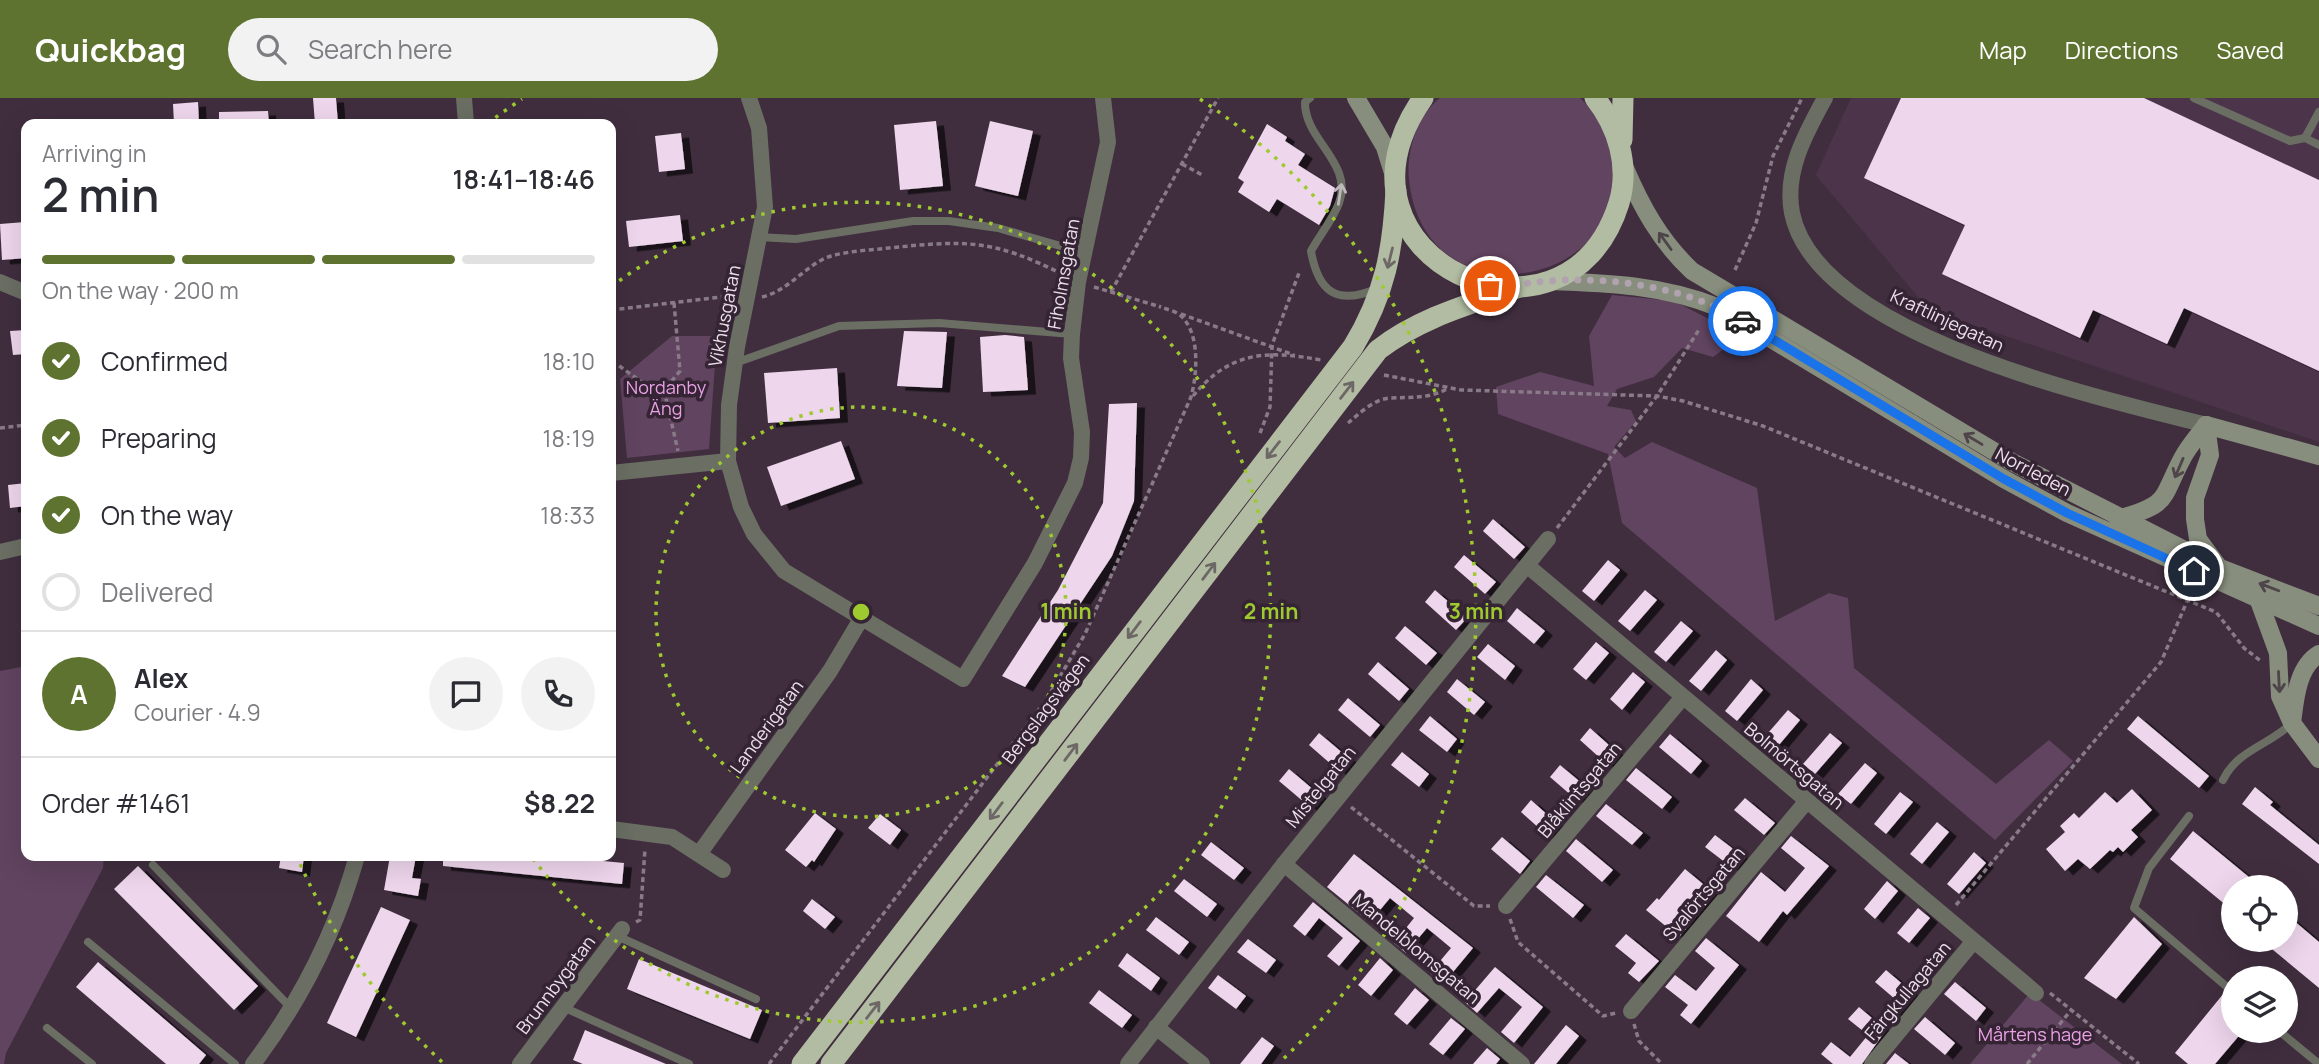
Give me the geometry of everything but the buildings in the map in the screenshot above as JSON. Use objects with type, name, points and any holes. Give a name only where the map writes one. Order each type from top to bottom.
[{"type":"highway","name":"Bergslagsvägen","points":[[802,1064],[1353,348],[1372,315],[1382,287],[1393,244],[1397,149],[1407,121],[1423,98]]},
{"type":"highway","points":[[1595,98],[1611,122],[1622,158]]},
{"type":"highway","points":[[831,1064],[1378,350],[1397,335],[1437,315],[1519,287],[1549,281],[1575,267],[1590,253],[1613,221],[1622,193],[1623,98]]},
{"type":"highway","points":[[1395,184],[1408,226],[1418,242],[1438,263],[1462,278],[1490,286],[1519,287]]},
{"type":"main road","points":[[1356,98],[1385,147],[1395,184]]},
{"type":"main road","name":"Norrleden","points":[[1622,158],[1656,230],[1674,254],[1692,271],[2012,462],[2118,519],[2220,568],[2319,606]]},
{"type":"main road","name":"Norrleden","points":[[1549,281],[1652,288],[1689,295],[1720,307],[2014,485],[2067,513],[2319,626]]},
{"type":"main road","points":[[2206,425],[2319,456]]},
{"type":"main road","points":[[2118,519],[2148,510],[2168,494],[2183,457],[2206,425]]},
{"type":"main road","points":[[2206,425],[2210,455],[2195,498],[2195,519],[2198,539],[2220,568]]},
{"type":"main road","points":[[2259,601],[2274,639],[2280,696],[2292,723],[2319,759]]},
{"type":"main road","points":[[2292,723],[2297,691],[2309,660],[2319,654]]},
{"type":"street","points":[[464,98],[466,119]]},
{"type":"street","name":"Vikhusgatan","points":[[749,98],[759,128],[765,207],[734,364],[728,461],[741,507],[768,551],[784,571],[962,679]]},
{"type":"street","name":"Fiholmsgatan","points":[[962,679],[1035,563],[1075,483],[1081,458],[1082,432],[1071,358],[1072,334],[1078,282],[1108,142],[1102,98]]},
{"type":"street","name":"Kraftlinjegatan","points":[[1825,98],[1795,160],[1791,184],[1792,213],[1805,244],[1820,267],[1886,316],[2010,372],[2048,385],[2206,425]]},
{"type":"street","points":[[0,282],[21,291]]},
{"type":"street","points":[[616,472],[728,461]]},
{"type":"street","name":"Mistelgatan","points":[[1128,1064],[1338,796],[1529,566],[1548,539]]},
{"type":"street","points":[[0,552],[21,548]]},
{"type":"street","name":"Bolmörtsgatan","points":[[1529,566],[2036,993]]},
{"type":"street","name":"Landerigatan","points":[[699,853],[830,671],[861,619]]},
{"type":"street","name":"Blåklintsgatan","points":[[1506,906],[1683,697]]},
{"type":"street","name":"Svalörtsgatan","points":[[1630,1011],[1806,802]]},
{"type":"street","points":[[616,830],[673,837],[723,870]]},
{"type":"street","points":[[253,1064],[291,1008],[325,944],[355,861]]},
{"type":"street","name":"Mandelblomsgatan","points":[[1284,864],[1522,1064]]},
{"type":"street","name":"Brunnbygatan","points":[[520,1064],[620,932]]},
{"type":"street","name":"Färgkullagatan","points":[[1872,1064],[1973,942]]},
{"type":"street","points":[[1156,1027],[1202,1064]]},
{"type":"lane","points":[[1310,98],[1305,103],[1308,120],[1336,166],[1343,186],[1339,204],[1311,251],[1315,272],[1325,289],[1342,296],[1363,295],[1382,287]]},
{"type":"lane","points":[[2194,98],[2290,141],[2305,138],[2319,145]]},
{"type":"lane","points":[[2305,138],[2319,112]]},
{"type":"lane","points":[[759,237],[796,239],[913,221],[949,221],[998,228],[1085,253]]},
{"type":"lane","points":[[734,364],[839,326],[939,323],[1072,334]]},
{"type":"lane","points":[[2222,780],[2230,765],[2281,734],[2292,723]]},
{"type":"lane","points":[[2189,816],[2149,868],[2133,908],[2221,982]]},
{"type":"lane","points":[[153,865],[291,1008]]},
{"type":"lane","points":[[620,932],[756,999]]},
{"type":"lane","points":[[88,942],[236,1064]]},
{"type":"lane","points":[[563,1007],[689,1064]]},
{"type":"lane","points":[[47,1028],[92,1064]]},
{"type":"lane","points":[[2294,1043],[2319,1064]]},
{"type":"path","points":[[1111,292],[1218,98]]},
{"type":"path","points":[[1735,270],[1756,223],[1773,156],[1802,98]]},
{"type":"path","points":[[1182,164],[1204,176]]},
{"type":"path","points":[[616,309],[748,293],[764,297],[782,289],[829,257],[944,242],[987,244],[1035,260],[1078,282],[1159,306],[1294,355]]},
{"type":"path","points":[[1260,433],[1270,407],[1272,345],[1299,273]]},
{"type":"path","points":[[616,365],[654,391],[664,390],[680,371],[674,303]]},
{"type":"path","points":[[768,1064],[1046,700],[1085,634],[1191,397],[1196,364],[1189,332],[1181,316],[1159,306]]},
{"type":"path","points":[[1548,539],[1657,396],[1700,328]]},
{"type":"path","points":[[1191,397],[1224,368],[1240,360],[1272,354],[1321,360]]},
{"type":"path","points":[[1384,375],[1449,388],[1657,396],[1763,426],[2216,612],[2244,648],[2278,670]]},
{"type":"path","points":[[1341,429],[1375,403],[1389,398],[1423,397],[1449,388]]},
{"type":"path","points":[[664,390],[676,434],[680,465]]},
{"type":"path","points":[[0,428],[21,426]]},
{"type":"path","points":[[1945,918],[2161,662],[2188,599]]},
{"type":"path","points":[[1338,796],[1474,906],[1506,906],[1518,942],[1603,1016],[1630,1011],[1639,1041],[1662,1064]]},
{"type":"path","points":[[620,932],[640,920],[646,833]]},
{"type":"path","points":[[2036,993],[2045,989],[2139,1064]]},
{"type":"path","points":[[2027,1064],[2072,1009]]},
{"type":"shaded area","points":[[1851,98],[2319,98],[2319,442],[1929,310],[1816,175]]},
{"type":"green space","points":[[1440,98],[1580,98],[1594,113],[1603,130],[1610,148],[1613,168],[1608,209],[1588,241],[1558,263],[1521,273],[1483,271],[1449,256],[1423,226],[1409,180],[1411,146],[1419,124]]},
{"type":"green space","points":[[1612,295],[1674,301],[1742,336],[1713,357],[1682,348],[1654,377],[1617,389],[1607,406],[1631,410],[1636,421],[1614,447],[1625,458],[1652,442],[1757,488],[1775,621],[1829,593],[1848,598],[1854,668],[1996,784],[2049,740],[2073,761],[1995,840],[1622,523],[1608,454],[1498,414],[1496,387],[1540,372],[1594,386],[1589,336]]},
{"type":"green space","name":"Nordanby Äng","points":[[672,336],[717,336],[709,449],[627,458],[620,379]]},
{"type":"green space","points":[[21,667],[21,861],[104,861],[103,868],[6,1053],[4,1064],[0,1064],[0,671]]},
{"type":"green space","name":"Mårtens hage","points":[[2030,993],[2122,1064],[1970,1064]]},
{"type":"way so far","points":[[1490,286],[1519,287],[1549,281],[1616,283],[1689,295],[1720,307],[1743,321]]},
{"type":"route","points":[[1743,321],[2004,479],[2067,513],[2194,571]]}]
